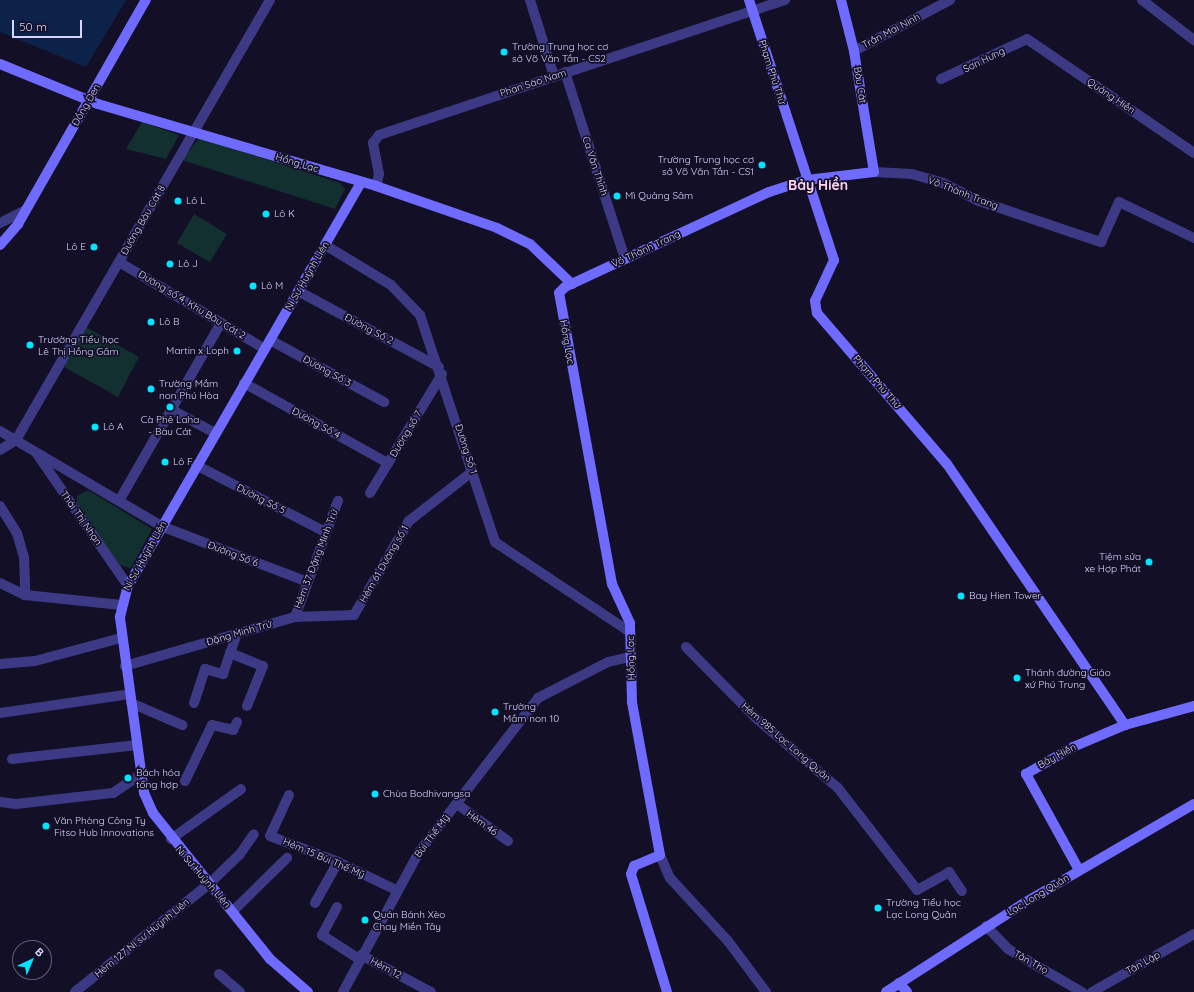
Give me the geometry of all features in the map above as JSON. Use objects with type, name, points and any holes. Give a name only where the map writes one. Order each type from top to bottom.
[{"type":"street","name":"Đồng Đen","points":[[0,245],[26,210],[146,0]]},
{"type":"street","name":"Đường Bàu Cát 8","points":[[16,440],[270,0]]},
{"type":"street","points":[[530,0],[554,76]]},
{"type":"street","name":"Phạm Phú Thứ","points":[[749,0],[834,260],[815,301],[816,313],[948,464],[1125,725]]},
{"type":"street","name":"Phan Sào Nam","points":[[376,186],[379,174],[373,143],[378,136],[565,72],[785,0]]},
{"type":"street","name":"Bàu Cát","points":[[841,0],[854,51],[874,172]]},
{"type":"street","name":"Trần Mai Ninh","points":[[854,51],[950,0]]},
{"type":"street","points":[[1142,0],[1194,40]]},
{"type":"street","name":"Sơn Hưng","points":[[941,79],[1027,39]]},
{"type":"street","name":"Quảng Hiền","points":[[1027,39],[1194,153]]},
{"type":"street","name":"Hồng Lạc","points":[[0,64],[88,100],[361,183],[376,186],[514,235],[541,254],[572,284],[562,290],[559,297],[612,584],[629,618],[632,702],[660,855]]},
{"type":"street","name":"Ca Văn Thỉnh","points":[[565,72],[625,259]]},
{"type":"street","name":"Võ Thành Trang","points":[[572,284],[758,197],[807,180],[874,172],[912,174],[943,183],[979,202],[1101,242],[1119,202],[1194,238]]},
{"type":"street","name":"Ni Sư Huỳnh Liên","points":[[308,992],[270,959],[232,911],[171,839],[153,813],[141,774],[121,638],[121,605],[128,586],[161,526],[361,183]]},
{"type":"street","points":[[0,223],[26,210]]},
{"type":"street","name":"Đường Số 1","points":[[325,245],[391,285],[409,300],[425,325],[474,471],[487,528],[497,545],[630,632]]},
{"type":"street","name":"Đường số 4, Khu Bàu Cát 2","points":[[119,262],[265,349]]},
{"type":"street","name":"Đường Số 2","points":[[298,291],[440,370]]},
{"type":"street","points":[[119,501],[221,323]]},
{"type":"street","name":"Đường Số 3","points":[[270,340],[384,402]]},
{"type":"street","name":"Đường số 7","points":[[370,493],[440,370]]},
{"type":"street","name":"Đường Số 4","points":[[244,383],[388,463]]},
{"type":"street","points":[[172,410],[215,433]]},
{"type":"street","name":"Thái Thị Nhạn","points":[[0,431],[161,526]]},
{"type":"street","points":[[0,450],[16,440]]},
{"type":"street","name":"Thái Thị Nhạn","points":[[34,450],[128,586]]},
{"type":"street","name":"Đường Số 5","points":[[196,465],[325,532]]},
{"type":"street","name":"Hẻm 61 Đường số 1","points":[[354,615],[410,521],[474,471]]},
{"type":"street","name":"Hẻm 37 Đặng Minh Trứ","points":[[294,617],[305,581],[338,501]]},
{"type":"street","points":[[0,506],[17,532],[24,557],[25,595]]},
{"type":"street","name":"Đường Số 6","points":[[161,526],[305,581]]},
{"type":"street","points":[[0,583],[25,595],[121,605]]},
{"type":"street","name":"Đặng Minh Trứ","points":[[125,666],[294,617],[354,615]]},
{"type":"street","points":[[194,703],[205,669],[223,674],[237,634]]},
{"type":"street","points":[[0,664],[35,661],[121,638]]},
{"type":"street","name":"Hẻm 985 Lạc Long Quân","points":[[686,647],[752,714],[838,788],[917,890],[949,872],[962,891]]},
{"type":"street","points":[[230,653],[263,666],[247,706]]},
{"type":"street","name":"Bùi Thế Mỹ","points":[[343,992],[396,890],[429,839],[538,698],[608,662],[630,657]]},
{"type":"street","points":[[0,713],[130,698],[182,725]]},
{"type":"street","name":"Bảy Hiền","points":[[1079,870],[1026,774],[1073,747],[1125,725],[1194,706]]},
{"type":"street","points":[[185,781],[212,725],[233,730],[237,722]]},
{"type":"street","points":[[12,760],[137,745]]},
{"type":"street","points":[[0,802],[16,804],[113,793],[141,774]]},
{"type":"street","points":[[171,839],[241,790]]},
{"type":"street","name":"Hẻm 15 Bùi Thế Mỹ","points":[[289,795],[270,836],[338,862],[396,890]]},
{"type":"street","name":"Hẻm 46","points":[[457,804],[508,841]]},
{"type":"street","name":"Lạc Long Quân","points":[[886,992],[986,926],[1079,870],[1194,804]]},
{"type":"street","name":"Hẻm 127 Ni sư Huỳnh Liên","points":[[75,992],[209,884],[240,854],[254,834]]},
{"type":"street","points":[[667,992],[631,870],[660,855],[670,878],[728,941],[766,992]]},
{"type":"street","points":[[232,911],[287,858]]},
{"type":"street","points":[[315,903],[338,862]]},
{"type":"street","name":"Hẻm 12","points":[[337,907],[322,935],[360,957],[431,992]]},
{"type":"street","name":"Tân Thọ","points":[[986,926],[1008,949],[1082,992]]},
{"type":"street","name":"Tân Lập","points":[[1092,992],[1194,934]]},
{"type":"street","points":[[219,974],[240,992]]},
{"type":"street","points":[[899,983],[907,992]]},
{"type":"green space","points":[[142,122],[179,135],[166,159],[126,149]]},
{"type":"green space","points":[[199,138],[340,183],[345,189],[335,209],[182,160]]},
{"type":"green space","points":[[194,214],[227,234],[210,262],[177,243]]},
{"type":"green space","points":[[86,327],[139,357],[118,397],[64,367]]},
{"type":"green space","points":[[88,490],[152,529],[131,568],[120,565],[77,505],[77,496]]},
{"type":"water","points":[[0,0],[126,0],[86,67],[0,32]]},
{"type":"place","name":"Trường Trung học cơ sở Võ Văn Tần - CS2","points":[[504,52]]},
{"type":"place","name":"Trường Trung học cơ sở Võ Văn Tần - CS1","points":[[762,165]]},
{"type":"place","name":"Mì Quảng Sâm","points":[[617,196]]},
{"type":"place","name":"Lô L","points":[[178,201]]},
{"type":"place","name":"Lô K","points":[[266,214]]},
{"type":"place","name":"Lô E","points":[[94,247]]},
{"type":"place","name":"Lô J","points":[[170,264]]},
{"type":"place","name":"Lô M","points":[[253,286]]},
{"type":"place","name":"Lô B","points":[[151,322]]},
{"type":"place","name":"Trươờng Tiểu học Lê Thị Hồng Gấm","points":[[30,345]]},
{"type":"place","name":"Martin x Loph","points":[[237,351]]},
{"type":"place","name":"Trường Mầm non Phú Hòa","points":[[151,389]]},
{"type":"place","name":"Cà Phê Laha - Bàu Cát","points":[[170,407]]},
{"type":"place","name":"Lô A","points":[[95,427]]},
{"type":"place","name":"Lô F","points":[[165,462]]},
{"type":"place","name":"Tiệm sửa xe Hợp Phát","points":[[1149,562]]},
{"type":"place","name":"Bay Hien Tower","points":[[961,596]]},
{"type":"place","name":"Thánh đường Giáo xứ Phú Trung","points":[[1017,678]]},
{"type":"place","name":"Trường Mầm non 10","points":[[495,712]]},
{"type":"place","name":"Bách hóa tổng hợp","points":[[128,778]]},
{"type":"place","name":"Chùa Bodhivangsa","points":[[375,794]]},
{"type":"place","name":"Văn Phòng Công Ty Fitso Hub Innovations","points":[[46,826]]},
{"type":"place","name":"Trường Tiểu học Lạc Long Quân","points":[[878,908]]},
{"type":"place","name":"Quán Bánh Xèo Chay Miền Tây","points":[[365,920]]},
{"type":"district","name":"Bảy Hiền","points":[[818,185]]}]
